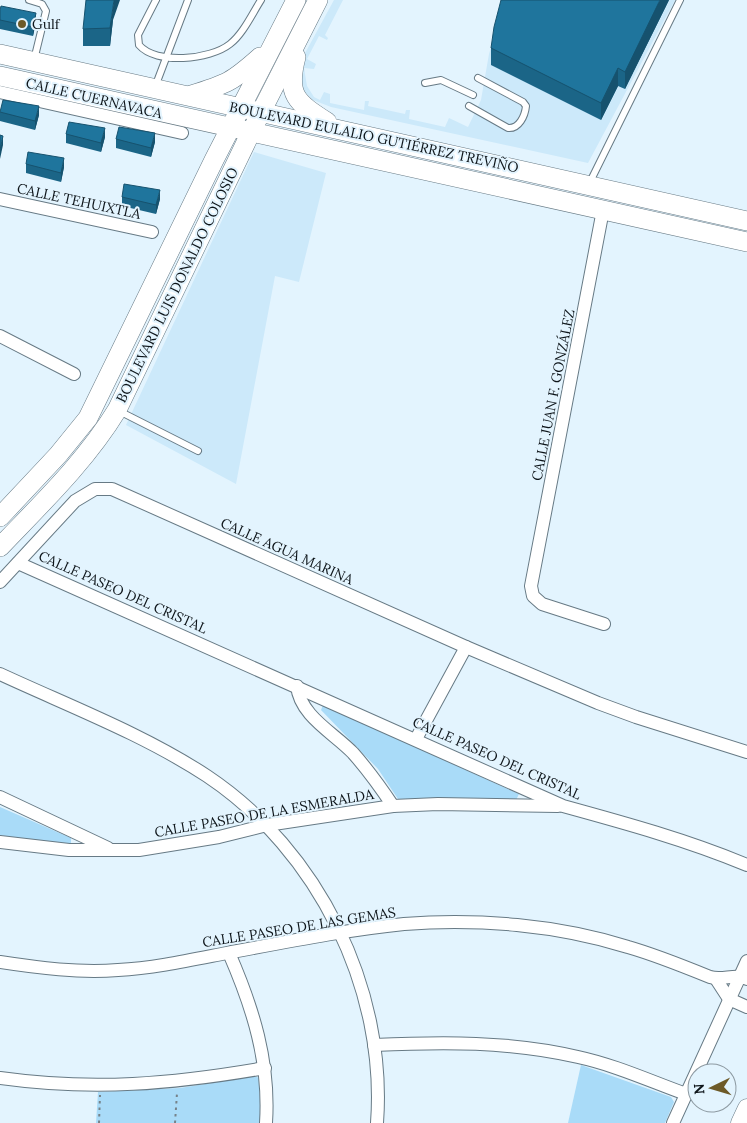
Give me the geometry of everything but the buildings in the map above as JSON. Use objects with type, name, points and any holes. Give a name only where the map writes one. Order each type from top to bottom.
[{"type":"main road","name":"BOULEVARD LUIS DONALDO COLOSIO","points":[[0,517],[58,456],[88,418],[214,160],[296,0]]},
{"type":"main road","name":"BOULEVARD LUIS DONALDO COLOSIO","points":[[0,547],[104,432],[117,410],[251,132],[318,0]]},
{"type":"main road","points":[[304,27],[292,71],[293,93],[303,107],[336,129]]},
{"type":"main road","points":[[189,96],[214,89],[235,79],[271,48]]},
{"type":"main road","name":"BOULEVARD EULALIO GUTIÉRREZ TREVIÑO","points":[[0,54],[461,156],[747,222]]},
{"type":"main road","name":"BOULEVARD EULALIO GUTIÉRREZ TREVIÑO","points":[[0,76],[747,242]]},
{"type":"main road","points":[[193,118],[202,124],[212,139],[214,160]]},
{"type":"main road","points":[[461,156],[472,182]]},
{"type":"main road","points":[[740,1123],[747,1108]]},
{"type":"street","name":"CALLE CUERNAVACA","points":[[0,92],[182,134]]},
{"type":"street","name":"CALLE TEHUIXTLA","points":[[0,199],[152,232]]},
{"type":"street","name":"CALLE JUAN F. GONZÁLEZ","points":[[603,210],[532,586],[533,596],[542,604],[604,624]]},
{"type":"street","points":[[0,336],[74,374]]},
{"type":"street","name":"CALLE AGUA MARINA","points":[[18,563],[75,501],[95,489],[112,489],[466,647],[636,718],[747,752]]},
{"type":"street","points":[[0,582],[18,563]]},
{"type":"street","name":"CALLE PASEO DEL CRISTAL","points":[[18,563],[563,806],[657,832],[712,850],[747,865]]},
{"type":"street","points":[[416,739],[466,647]]},
{"type":"street","points":[[0,674],[173,755],[208,777],[267,825],[295,859],[341,932],[356,972],[374,1044],[377,1074],[377,1123]]},
{"type":"street","points":[[297,686],[303,705],[352,752],[371,774],[393,806]]},
{"type":"street","points":[[0,798],[113,850]]},
{"type":"street","name":"CALLE PASEO DE LA ESMERALDA","points":[[0,842],[69,850],[113,850],[172,846],[219,838],[267,825],[393,806],[438,804],[563,806]]},
{"type":"street","name":"CALLE PASEO DE LAS GEMAS","points":[[0,962],[68,970],[117,970],[160,966],[341,932],[435,923],[485,924],[539,928],[627,946],[716,979],[743,977]]},
{"type":"street","points":[[230,953],[249,998],[257,1026],[265,1068],[266,1123]]},
{"type":"street","points":[[673,1123],[729,999],[743,977],[747,961]]},
{"type":"street","points":[[716,979],[729,999],[747,1007]]},
{"type":"street","points":[[374,1044],[445,1042],[538,1050],[610,1066],[686,1094]]},
{"type":"street","points":[[0,1078],[69,1085],[150,1085],[190,1081],[265,1068]]},
{"type":"lane","points":[[30,0],[42,4],[46,11],[33,61]]},
{"type":"lane","points":[[156,0],[138,41],[142,48],[165,57],[192,58],[223,49],[235,40],[261,0]]},
{"type":"lane","points":[[155,88],[165,57],[188,0]]},
{"type":"lane","points":[[588,185],[680,0]]},
{"type":"lane","points":[[469,106],[508,128],[517,127],[526,112],[526,106],[523,102],[478,78]]},
{"type":"lane","points":[[425,83],[441,80],[472,96]]},
{"type":"lane","points":[[117,410],[198,451]]},
{"type":"path","points":[[175,1123],[177,1091]]},
{"type":"path","points":[[169,1092],[182,1091]]},
{"type":"path","points":[[99,1123],[100,1094]]},
{"type":"shaded area","points":[[334,0],[343,0],[325,35],[328,38],[327,40],[319,36],[307,59],[316,64],[314,69],[304,68],[307,86],[314,97],[320,100],[324,92],[330,94],[330,103],[364,110],[365,101],[369,101],[368,106],[405,114],[406,110],[410,110],[409,119],[445,127],[449,118],[468,127],[481,100],[489,54],[505,0],[675,0],[588,163],[331,107],[313,100],[302,89],[300,83],[304,55]]},
{"type":"shaded area","points":[[254,152],[326,173],[299,282],[275,276],[236,484],[126,425]]},
{"type":"shaded area","points":[[323,705],[519,794],[516,800],[398,799],[378,769],[321,710]]},
{"type":"shaded area","points":[[0,807],[71,838],[71,846],[0,835]]},
{"type":"shaded area","points":[[581,1065],[671,1097],[674,1102],[665,1123],[568,1123]]},
{"type":"shaded area","points":[[255,1076],[259,1078],[261,1123],[96,1123],[98,1092],[180,1088]]},
{"type":"place","name":"Gulf","points":[[22,24]]}]
